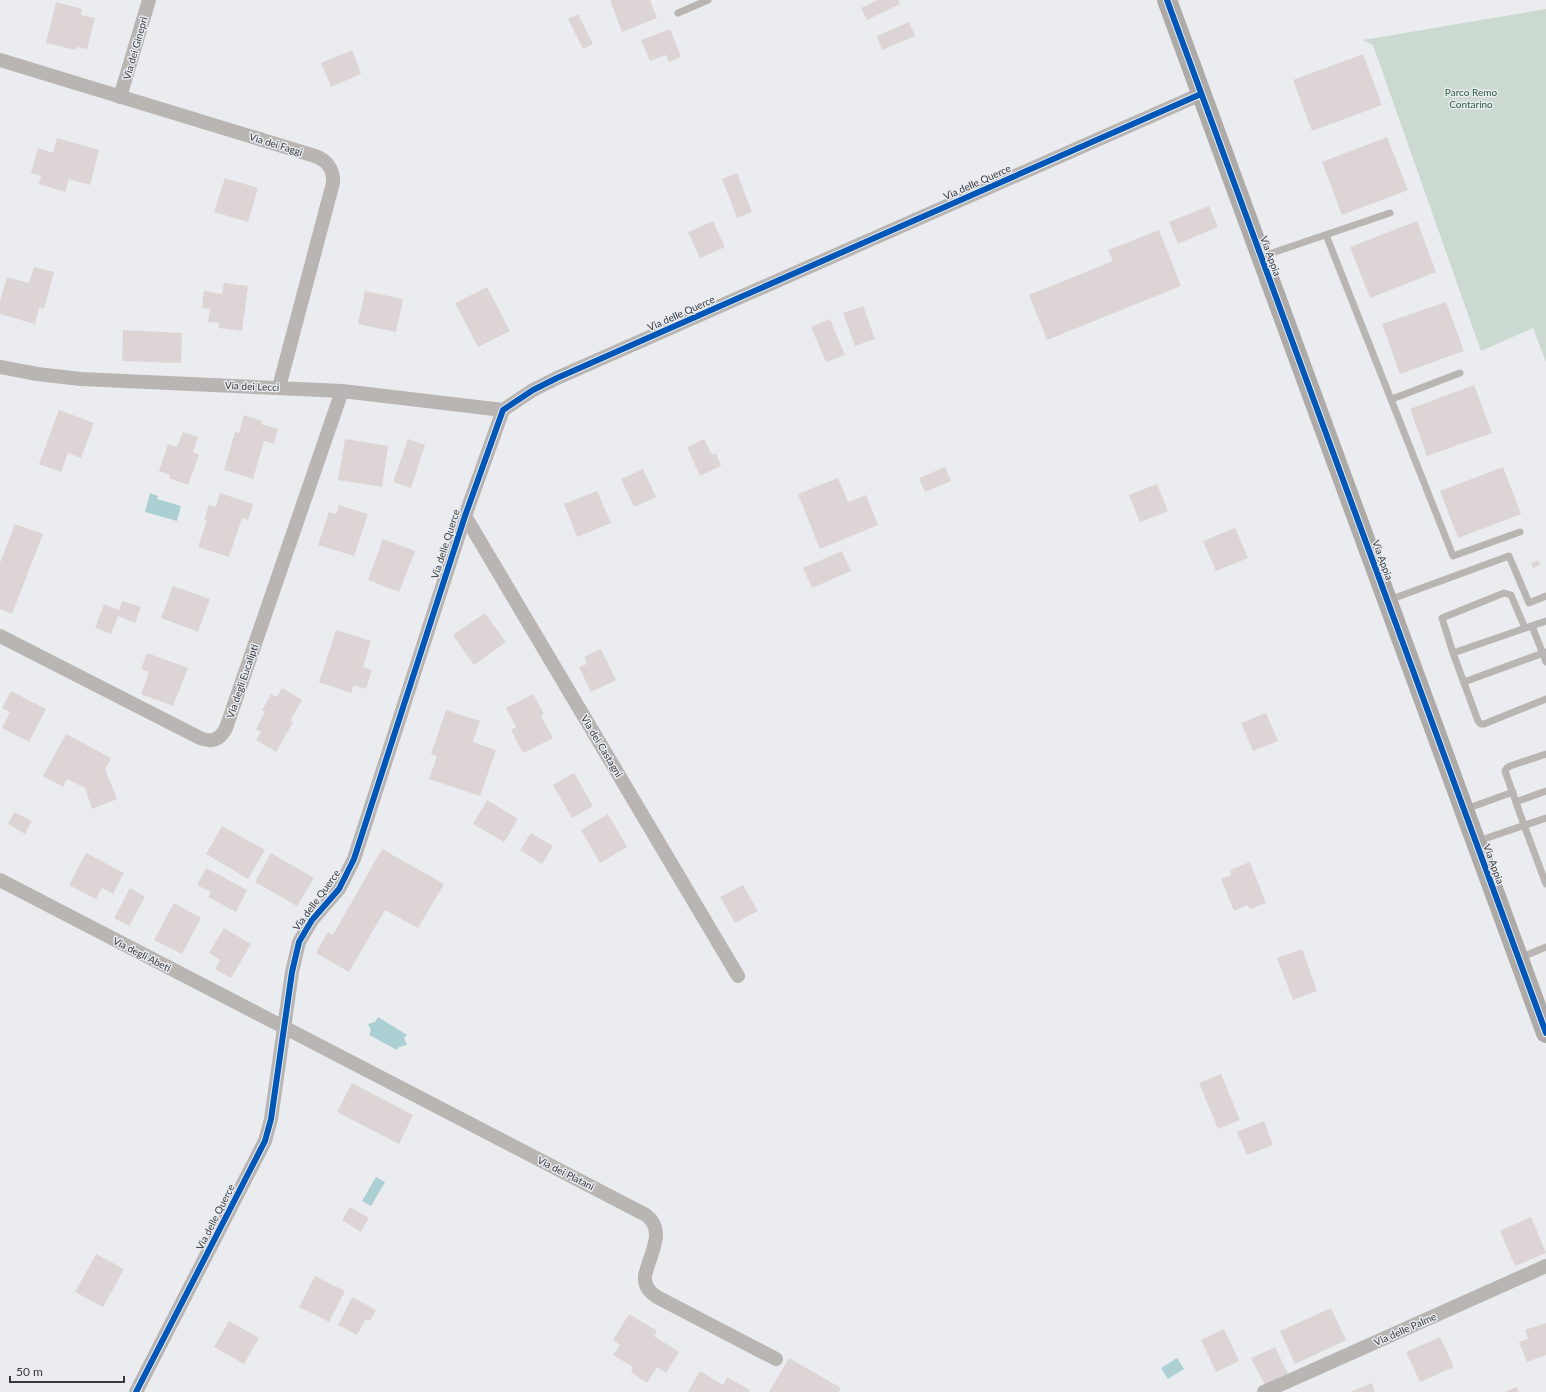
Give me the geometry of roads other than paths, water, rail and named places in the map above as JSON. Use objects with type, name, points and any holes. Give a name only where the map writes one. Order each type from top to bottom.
[{"type":"street","name":"Via dei Ginepri","points":[[120,97],[149,0]]},
{"type":"street","name":"Via Appia","points":[[1167,0],[1260,257],[1546,1033]]},
{"type":"street","name":"Via dei Faggi","points":[[0,60],[324,160],[333,174],[333,183],[279,387]]},
{"type":"street","name":"Via delle Querce","points":[[136,1392],[265,1141],[271,1119],[292,972],[299,942],[312,920],[332,899],[339,889],[354,859],[465,516],[503,410],[533,390],[557,378],[1201,94]]},
{"type":"street","name":"Via dei Lecci","points":[[0,367],[37,374],[81,379],[342,390],[503,410]]},
{"type":"street","name":"Via degli Eucalipti","points":[[0,636],[200,738],[216,740],[219,738],[226,728],[342,390]]},
{"type":"street","name":"Via dei Castagni","points":[[465,516],[738,976]]},
{"type":"street","name":"Via degli Abeti","points":[[0,880],[285,1028]]},
{"type":"street","name":"Via dei Platani","points":[[285,1028],[646,1214],[653,1221],[657,1230],[644,1281],[649,1291],[657,1297],[776,1359]]},
{"type":"street","name":"Via delle Palme","points":[[1264,1392],[1546,1266]]},
{"type":"lane","points":[[678,13],[708,0]]},
{"type":"lane","points":[[1260,257],[1390,213]]},
{"type":"lane","points":[[1326,235],[1453,556],[1520,532]]},
{"type":"lane","points":[[1392,399],[1460,373]]},
{"type":"lane","points":[[1387,601],[1509,556],[1529,603],[1546,596]]},
{"type":"lane","points":[[1546,662],[1544,653],[1511,595],[1504,593],[1442,618],[1452,653],[1478,721],[1481,724],[1546,699]]},
{"type":"lane","points":[[1452,653],[1546,621]]},
{"type":"lane","points":[[1464,682],[1544,653]]},
{"type":"lane","points":[[1546,754],[1507,768],[1505,772],[1546,884]]},
{"type":"lane","points":[[1516,802],[1546,791]]},
{"type":"lane","points":[[1464,810],[1513,792]]},
{"type":"lane","points":[[1476,842],[1546,818]]},
{"type":"lane","points":[[1518,958],[1546,947]]},
{"type":"water","points":[[150,493],[158,496],[157,499],[181,506],[177,521],[145,512]]},
{"type":"water","points":[[378,1017],[407,1035],[404,1038],[407,1045],[399,1047],[397,1050],[369,1035],[371,1030],[368,1024],[375,1022]]},
{"type":"water","points":[[376,1177],[385,1182],[371,1206],[362,1201]]},
{"type":"water","points":[[1177,1358],[1184,1369],[1168,1379],[1161,1368]]},
{"type":"park label","name":"Parco Remo Contarino","points":[[1471,98]]}]
